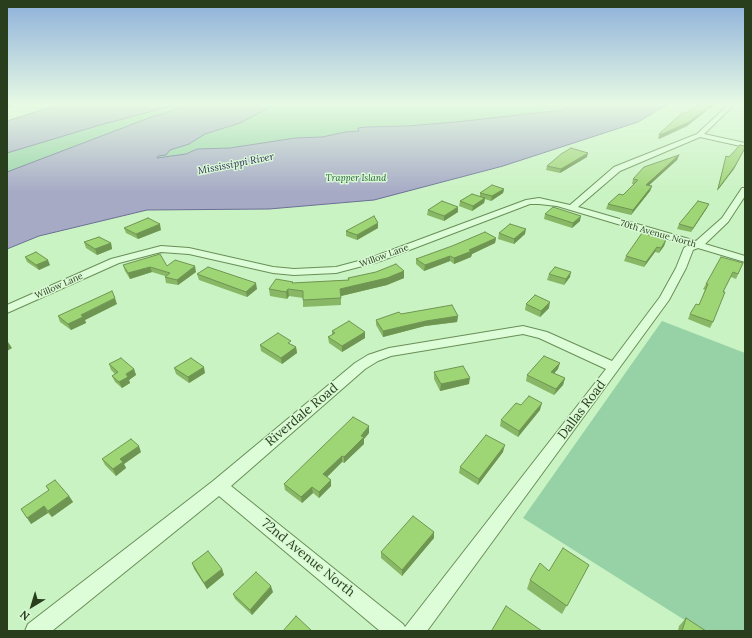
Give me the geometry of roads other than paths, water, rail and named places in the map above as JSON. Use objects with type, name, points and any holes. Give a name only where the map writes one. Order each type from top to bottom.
[{"type":"street","points":[[572,208],[617,169],[698,135],[745,144]]},
{"type":"street","name":"Dallas Road","points":[[414,631],[665,298],[681,268],[689,248],[698,245],[725,220],[745,190]]},
{"type":"street","name":"Willow Lane","points":[[7,309],[129,255],[161,249],[189,251],[273,270],[294,272],[336,270],[356,266],[374,260],[521,204],[538,201],[572,208]]},
{"type":"street","name":"70th Avenue North","points":[[572,208],[745,259]]},
{"type":"street","name":"Riverdale Road","points":[[35,631],[219,486],[360,366],[373,358],[389,352],[523,330],[543,335],[614,367]]},
{"type":"street","name":"72nd Avenue North","points":[[219,486],[396,631]]},
{"type":"water","points":[[7,134],[71,134],[7,153]]},
{"type":"water","name":"Mississippi River","points":[[107,134],[206,134],[189,144],[170,150],[166,155],[158,156],[157,158],[186,154],[197,149],[230,148],[295,138],[322,137],[337,134],[602,134],[503,166],[374,200],[269,209],[147,210],[39,236],[7,249],[7,172]]},
{"type":"park label","name":"Trapper Island","points":[[356,178]]}]
